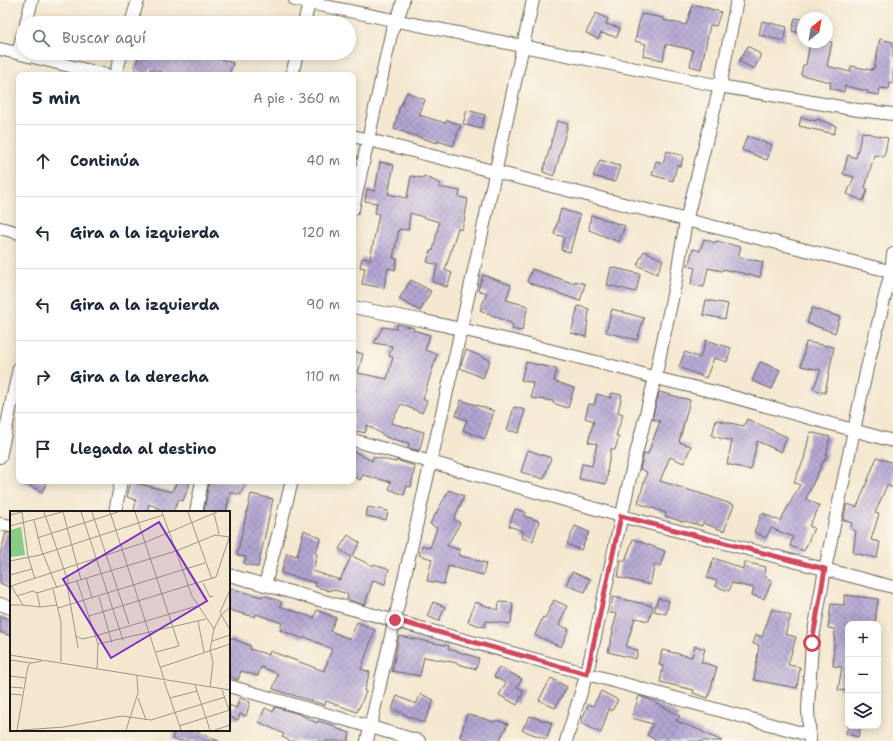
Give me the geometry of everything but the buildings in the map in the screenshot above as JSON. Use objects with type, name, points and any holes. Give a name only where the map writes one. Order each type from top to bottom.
[{"type":"street","points":[[28,16],[32,0]]},
{"type":"street","points":[[133,16],[138,0]]},
{"type":"street","points":[[295,0],[720,86],[858,110],[893,114]]},
{"type":"street","points":[[356,195],[392,30],[401,9],[403,0]]},
{"type":"street","points":[[367,741],[534,0]]},
{"type":"street","points":[[566,741],[587,674],[621,516],[655,378],[675,285],[686,221],[720,86],[737,0]]},
{"type":"street","points":[[306,16],[309,2]]},
{"type":"street","points":[[0,51],[16,53]]},
{"type":"street","points":[[41,60],[81,72]]},
{"type":"street","points":[[116,72],[120,60]]},
{"type":"street","points":[[293,72],[295,60]]},
{"type":"street","points":[[356,137],[892,272]]},
{"type":"street","points":[[0,228],[16,231]]},
{"type":"street","points":[[230,575],[395,620],[810,738],[808,709],[812,643],[825,569],[867,368],[892,272],[893,254]]},
{"type":"street","points":[[356,308],[517,342],[715,392],[893,441]]},
{"type":"street","points":[[0,457],[16,382]]},
{"type":"street","points":[[356,441],[621,516],[893,587]]},
{"type":"street","points":[[115,511],[120,484]]},
{"type":"street","points":[[196,511],[201,484]]},
{"type":"street","points":[[265,585],[291,484]]},
{"type":"street","points":[[0,524],[10,526]]},
{"type":"street","points":[[0,604],[10,608]]},
{"type":"street","points":[[230,686],[419,741]]},
{"type":"route","points":[[395,620],[587,674],[621,516],[825,569],[812,643]]}]
